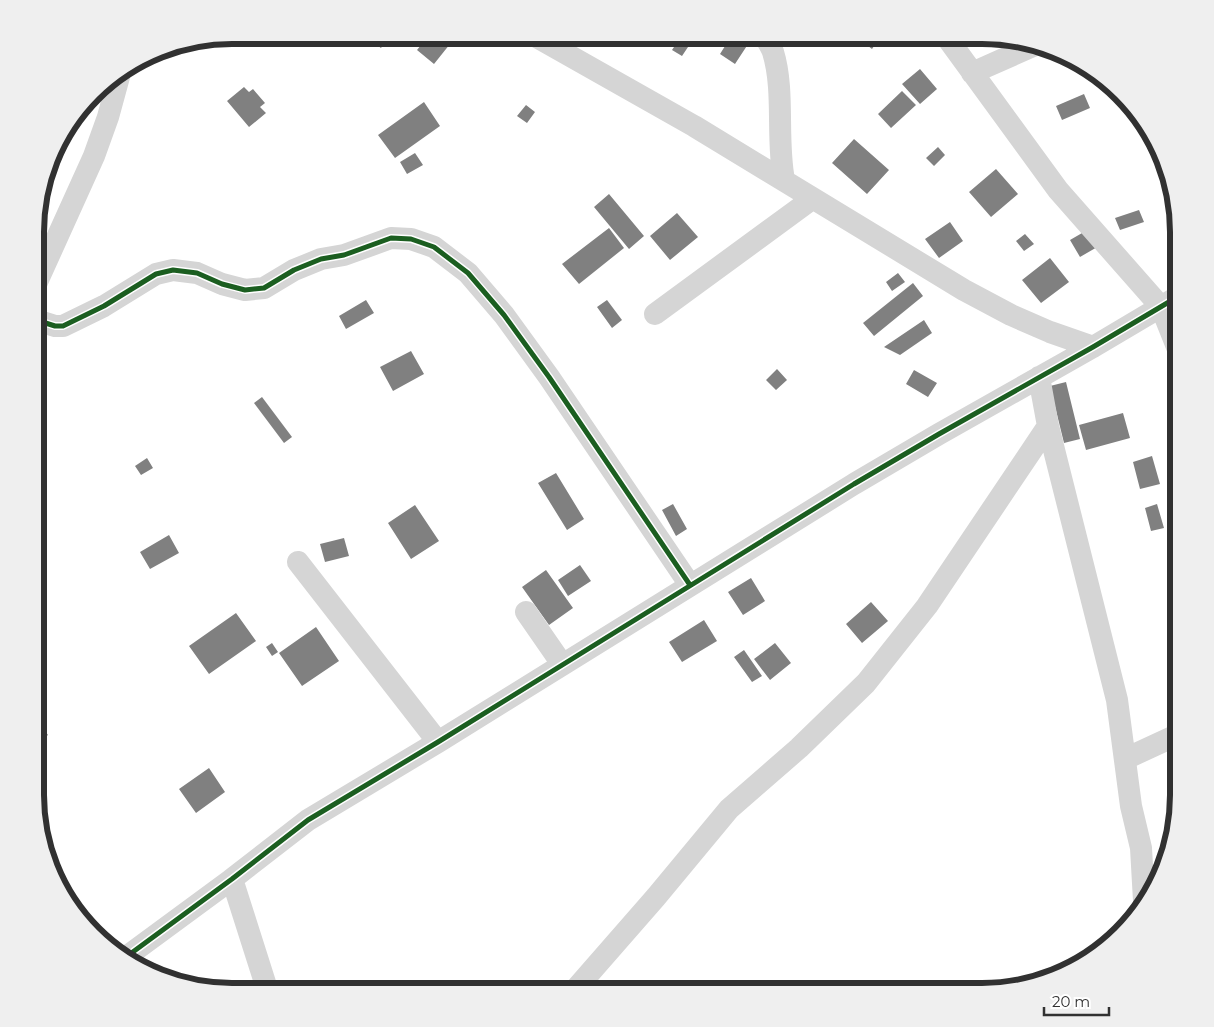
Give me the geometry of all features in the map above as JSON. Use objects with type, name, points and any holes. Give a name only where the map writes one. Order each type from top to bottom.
[{"type":"street","points":[[548,44],[694,126],[964,290],[1011,315],[1050,332],[1093,347]]},
{"type":"street","points":[[769,44],[773,51],[778,73],[780,159],[784,180]]},
{"type":"street","points":[[130,954],[232,880],[308,820],[939,434],[1170,301],[1058,190],[951,44]]},
{"type":"street","points":[[972,73],[1027,49]]},
{"type":"street","points":[[44,267],[94,156],[118,82]]},
{"type":"street","points":[[655,314],[812,199]]},
{"type":"street","points":[[44,323],[55,326],[64,326],[104,306],[156,274],[173,270],[197,273],[222,284],[245,290],[264,288],[294,270],[321,258],[344,255],[391,238],[411,239],[434,246],[468,273],[509,323],[549,377],[690,585]]},
{"type":"street","points":[[1039,378],[1048,426],[1117,700],[1132,806],[1141,848],[1143,892]]},
{"type":"street","points":[[582,983],[729,809],[799,748],[866,682],[927,606],[1048,426]]},
{"type":"street","points":[[298,562],[438,742]]},
{"type":"street","points":[[526,612],[562,664]]},
{"type":"street","points":[[1125,759],[1170,738]]},
{"type":"street","points":[[232,880],[265,983]]},
{"type":"building","points":[[375,44],[384,44],[381,48]]},
{"type":"building","points":[[422,44],[450,44],[434,64],[417,50]]},
{"type":"building","points":[[676,44],[690,44],[682,56],[672,50]]},
{"type":"building","points":[[726,44],[748,44],[735,64],[720,54]]},
{"type":"building","points":[[866,44],[876,44],[872,49]]},
{"type":"building","points":[[920,69],[937,89],[920,104],[902,84]]},
{"type":"building","points":[[244,87],[249,92],[253,89],[265,103],[260,107],[266,113],[249,127],[227,101]]},
{"type":"building","points":[[902,91],[916,105],[891,128],[878,114]]},
{"type":"building","points":[[1084,94],[1090,108],[1062,120],[1056,106]]},
{"type":"building","points":[[424,102],[440,126],[395,158],[378,135]]},
{"type":"building","points":[[526,105],[535,112],[527,123],[517,116]]},
{"type":"building","points":[[854,139],[889,170],[867,194],[832,163]]},
{"type":"building","points":[[938,147],[945,155],[934,166],[926,158]]},
{"type":"building","points":[[415,153],[423,165],[407,174],[400,162]]},
{"type":"building","points":[[996,169],[1018,194],[991,217],[969,192]]},
{"type":"building","points":[[609,194],[644,236],[629,249],[594,207]]},
{"type":"building","points":[[1139,210],[1144,222],[1120,230],[1115,218]]},
{"type":"building","points":[[677,213],[698,237],[670,260],[650,236]]},
{"type":"building","points":[[950,222],[963,241],[939,258],[925,239]]},
{"type":"building","points":[[609,228],[624,248],[579,284],[562,264]]},
{"type":"building","points":[[1089,229],[1099,246],[1080,257],[1070,240]]},
{"type":"building","points":[[1025,234],[1034,244],[1024,251],[1016,241]]},
{"type":"building","points":[[1050,258],[1069,282],[1041,303],[1022,280]]},
{"type":"building","points":[[898,273],[905,282],[892,291],[886,282]]},
{"type":"building","points":[[913,283],[923,296],[874,336],[863,323]]},
{"type":"building","points":[[366,300],[374,313],[346,329],[339,316]]},
{"type":"building","points":[[607,300],[622,320],[612,328],[597,307]]},
{"type":"building","points":[[924,320],[932,333],[900,355],[884,347]]},
{"type":"building","points":[[411,351],[424,374],[393,391],[380,367]]},
{"type":"building","points":[[777,369],[787,380],[776,390],[766,380]]},
{"type":"building","points":[[914,370],[937,383],[928,397],[906,384]]},
{"type":"building","points":[[1066,382],[1080,439],[1064,443],[1050,386]]},
{"type":"building","points":[[262,397],[292,437],[284,443],[254,403]]},
{"type":"building","points":[[1123,413],[1130,438],[1086,450],[1079,425]]},
{"type":"building","points":[[1152,456],[1160,484],[1140,489],[1133,462]]},
{"type":"building","points":[[147,458],[153,468],[141,475],[135,466]]},
{"type":"building","points":[[556,473],[584,519],[567,530],[538,483]]},
{"type":"building","points":[[673,504],[687,529],[676,536],[662,510]]},
{"type":"building","points":[[1157,504],[1164,528],[1151,531],[1145,508]]},
{"type":"building","points":[[415,505],[439,541],[411,559],[388,523]]},
{"type":"building","points":[[169,535],[179,553],[150,569],[140,552]]},
{"type":"building","points":[[344,538],[349,556],[325,562],[320,544]]},
{"type":"building","points":[[580,565],[591,581],[568,596],[558,580]]},
{"type":"building","points":[[546,570],[573,608],[549,625],[522,587]]},
{"type":"building","points":[[751,578],[765,601],[743,615],[728,592]]},
{"type":"building","points":[[871,602],[888,621],[862,643],[846,624]]},
{"type":"building","points":[[236,613],[256,641],[209,674],[189,646]]},
{"type":"building","points":[[704,620],[717,641],[682,662],[669,642]]},
{"type":"building","points":[[316,627],[339,661],[302,686],[279,653]]},
{"type":"building","points":[[272,643],[278,652],[272,656],[266,647]]},
{"type":"building","points":[[775,643],[791,663],[770,680],[754,659]]},
{"type":"building","points":[[744,650],[762,676],[752,682],[734,657]]},
{"type":"building","points":[[44,730],[48,735],[44,738]]},
{"type":"building","points":[[209,768],[225,792],[196,813],[179,789]]},
{"type":"cycle path","points":[[44,323],[63,326],[104,306],[156,274],[173,270],[197,273],[222,284],[245,290],[264,288],[294,270],[321,259],[344,255],[391,238],[411,239],[434,247],[468,273],[504,315],[549,377],[690,585]]},
{"type":"cycle path","points":[[130,954],[308,820],[438,742],[854,484],[1170,301]]}]
